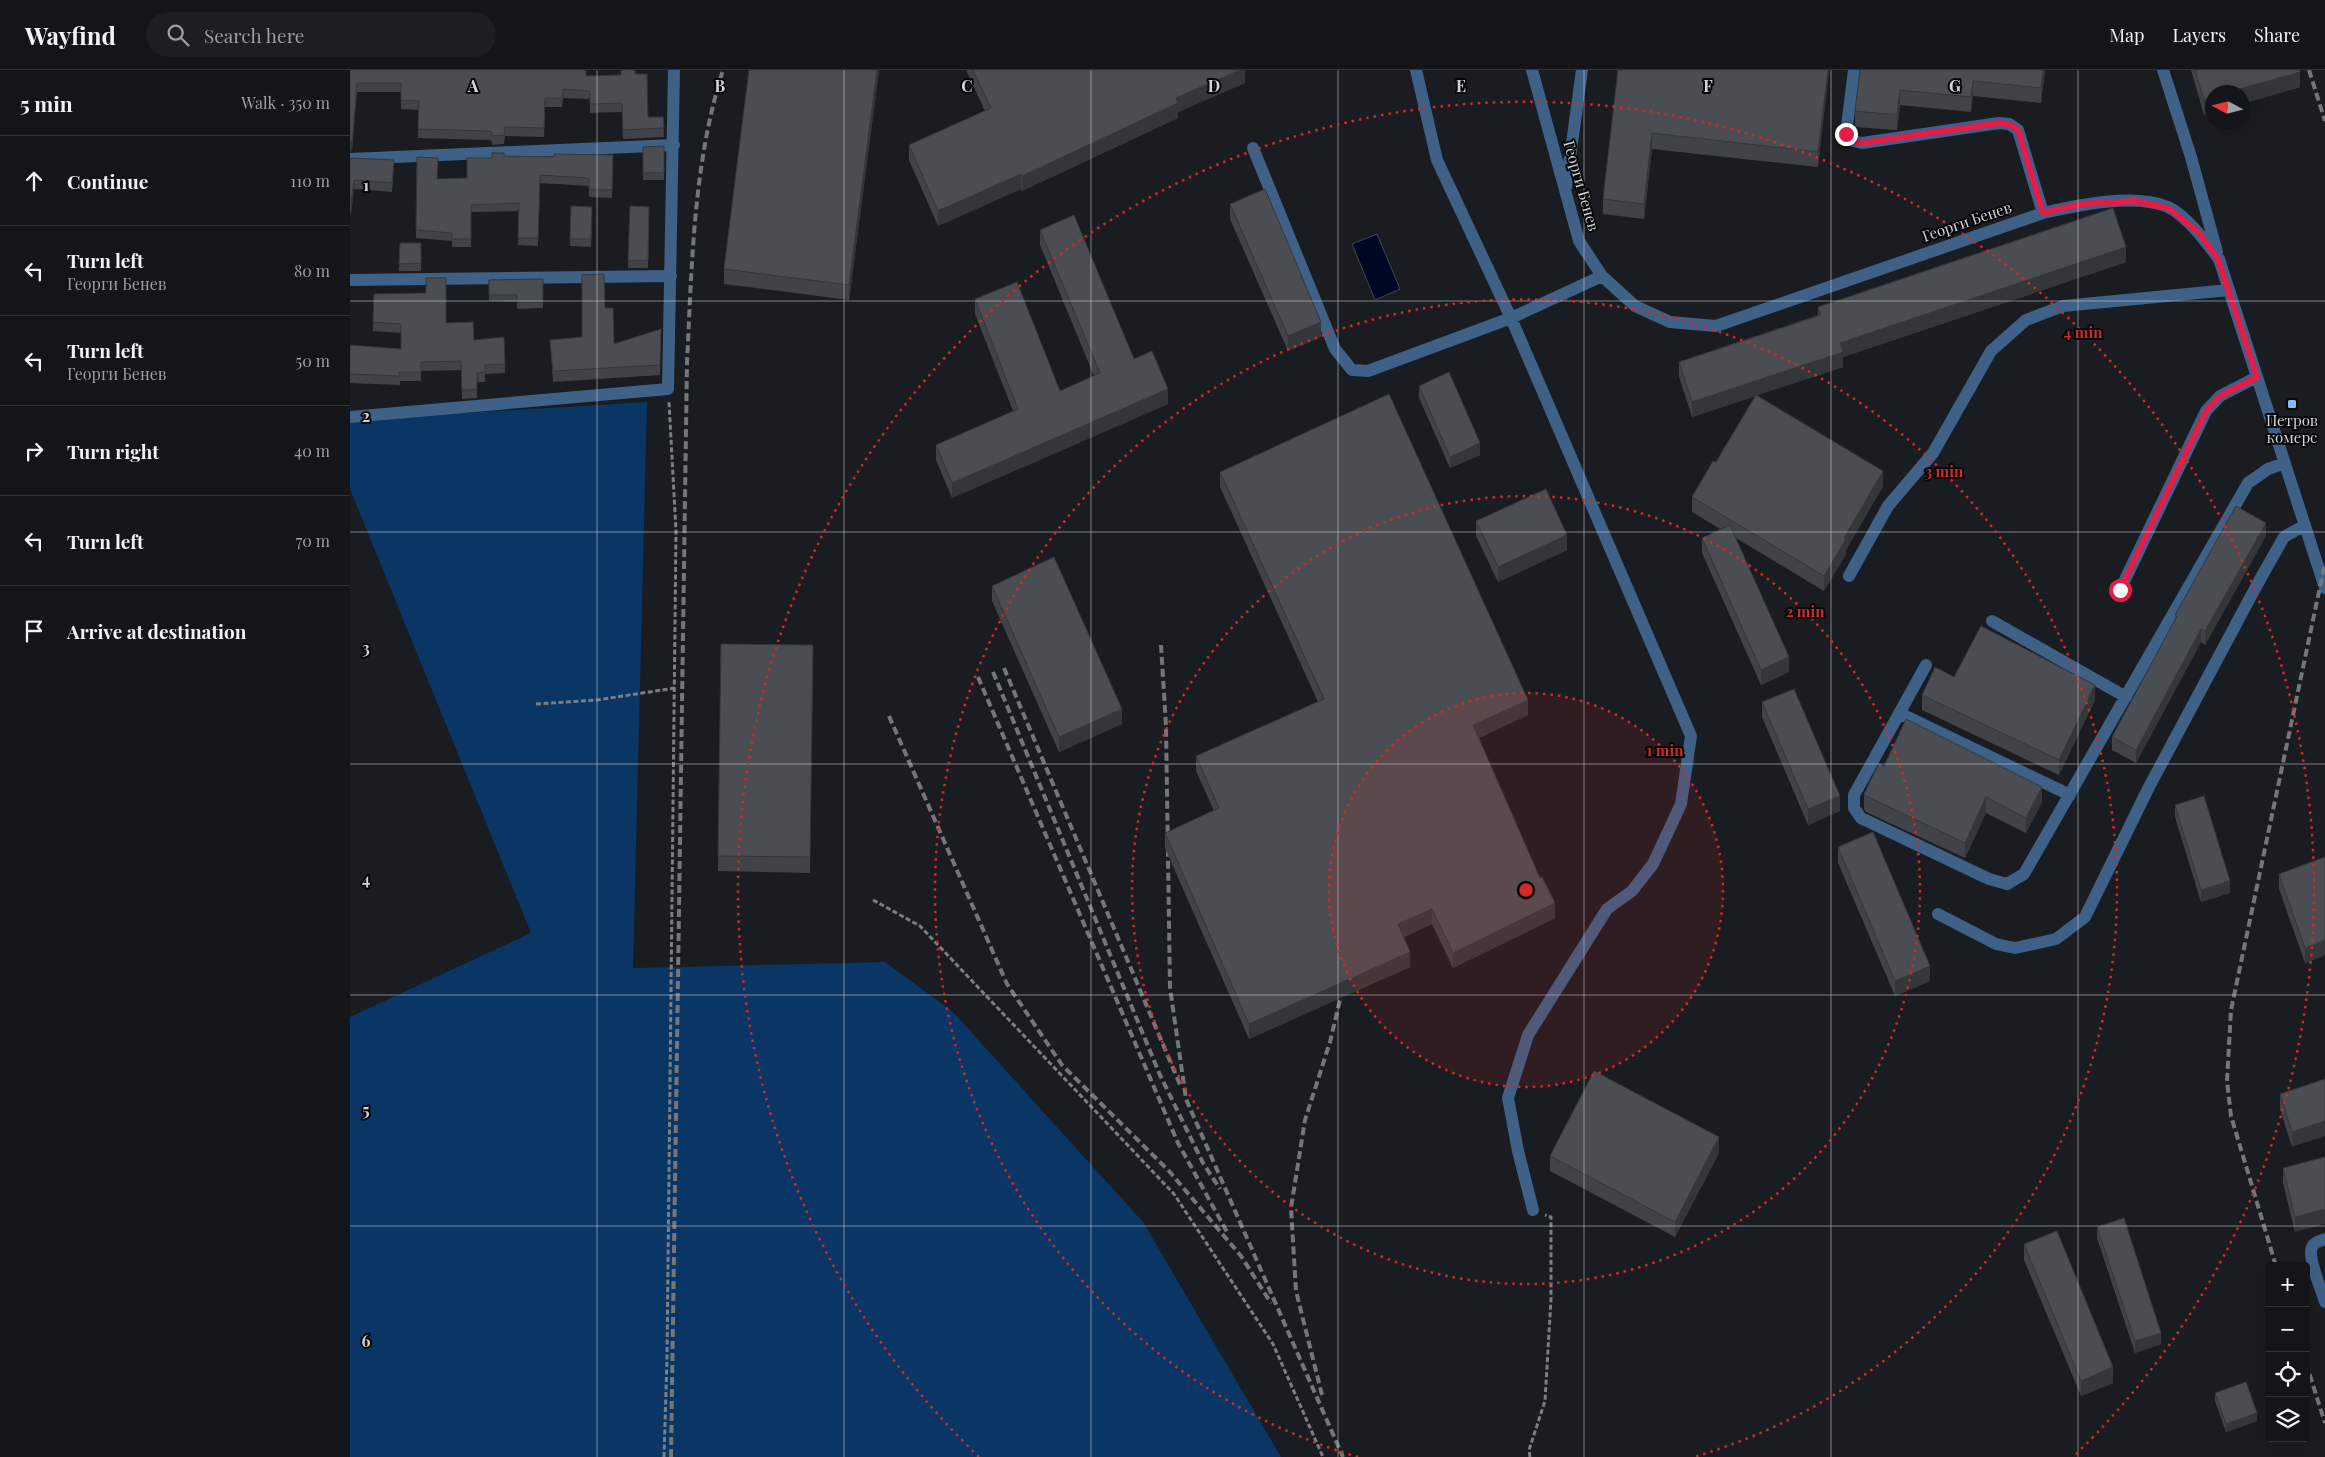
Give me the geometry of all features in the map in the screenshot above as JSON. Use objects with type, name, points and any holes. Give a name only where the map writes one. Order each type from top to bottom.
[{"type":"street","points":[[350,417],[668,389],[674,70]]},
{"type":"street","points":[[1416,70],[1437,160],[1511,318],[1691,736],[1682,804],[1653,864],[1632,890],[1607,909],[1528,1035],[1508,1098],[1518,1151],[1533,1210]]},
{"type":"street","name":"Георги Бенев","points":[[1532,70],[1579,241],[1602,276],[1634,306],[1670,322],[1716,326],[2043,213],[2081,204],[2135,201],[2168,208],[2198,232],[2218,259],[2325,588]]},
{"type":"street","points":[[1566,192],[1582,70]]},
{"type":"street","points":[[1854,70],[1846,134],[1853,141],[1862,143],[1999,123],[2009,124],[2018,130],[2043,213]]},
{"type":"street","points":[[2163,70],[2191,157],[2218,259]]},
{"type":"street","points":[[350,159],[674,145]]},
{"type":"street","points":[[1254,148],[1335,349],[1352,370],[1368,371],[1511,318],[1602,276]]},
{"type":"street","points":[[350,280],[671,276]]},
{"type":"street","points":[[1850,576],[1888,506],[1933,453],[1992,351],[2026,320],[2063,306],[2229,290]]},
{"type":"street","points":[[2120,590],[2206,411],[2220,396],[2257,377]]},
{"type":"street","points":[[1926,665],[1854,795],[1854,808],[1861,818],[1887,831],[1989,879],[2007,884],[2024,874],[2248,483],[2268,469],[2285,463]]},
{"type":"street","points":[[1938,914],[1996,944],[2015,948],[2056,939],[2084,917],[2149,787],[2262,575],[2284,537],[2305,525]]},
{"type":"street","points":[[1992,621],[2126,697]]},
{"type":"street","points":[[1899,713],[2070,795]]},
{"type":"street","points":[[2325,1239],[2317,1241],[2312,1247],[2311,1255],[2325,1302]]},
{"type":"path","points":[[664,1457],[676,532],[668,389]]},
{"type":"path","points":[[536,704],[597,700],[675,688]]},
{"type":"path","points":[[873,900],[920,926],[1174,1194],[1273,1344],[1324,1457]]},
{"type":"path","points":[[1530,1457],[1529,1450],[1545,1401],[1551,1290],[1551,1217],[1533,1210]]},
{"type":"shaded area","points":[[1377,234],[1400,289],[1375,300],[1352,244]]},
{"type":"shaded area","points":[[647,402],[633,968],[885,962],[953,1012],[1143,1222],[1281,1457],[350,1457],[350,1017],[531,933],[350,489],[350,420]]},
{"type":"building","points":[[350,70],[586,70],[586,76],[621,75],[621,70],[635,70],[635,74],[647,74],[648,117],[663,117],[664,128],[623,130],[622,103],[590,104],[590,91],[563,89],[562,98],[545,98],[544,128],[505,127],[504,135],[492,136],[492,132],[489,131],[418,129],[419,101],[401,100],[401,83],[357,83],[352,142],[350,143]]},
{"type":"building","points":[[749,70],[877,70],[849,285],[724,269]]},
{"type":"building","points":[[973,70],[1240,70],[1176,98],[1178,103],[1022,176],[1021,174],[938,211],[909,145],[991,108]]},
{"type":"building","points":[[1618,70],[1828,70],[1818,152],[1652,133],[1644,204],[1603,199]]},
{"type":"building","points":[[1860,70],[2043,70],[2041,88],[1973,81],[1971,97],[1900,90],[1897,115],[1855,111]]},
{"type":"building","points":[[2195,70],[2300,70],[2300,72],[2250,86],[2205,85],[2204,100]]},
{"type":"building","points":[[664,146],[664,173],[643,173],[643,147]]},
{"type":"building","points":[[492,153],[504,153],[504,156],[554,157],[554,154],[613,155],[612,190],[589,189],[589,178],[540,175],[538,238],[518,238],[519,203],[471,205],[471,239],[452,239],[452,233],[416,230],[417,157],[438,158],[437,179],[467,178],[467,158],[492,158]]},
{"type":"building","points":[[350,158],[394,160],[392,183],[354,180],[350,204]]},
{"type":"building","points":[[1265,189],[1321,322],[1288,336],[1230,204]]},
{"type":"building","points":[[571,206],[592,207],[591,239],[570,239]]},
{"type":"building","points":[[630,206],[649,207],[648,260],[628,261]]},
{"type":"building","points":[[2113,208],[2126,247],[1840,343],[1843,352],[1692,402],[1679,362],[1821,315],[1818,307]]},
{"type":"building","points":[[1074,215],[1134,359],[1152,351],[1168,389],[952,483],[936,445],[1018,409],[975,299],[1017,282],[1060,391],[1100,373],[1040,230]]},
{"type":"building","points":[[400,243],[421,243],[421,263],[399,264]]},
{"type":"building","points":[[604,274],[605,308],[613,308],[614,344],[661,329],[660,365],[553,371],[550,340],[582,337],[582,275]]},
{"type":"building","points":[[426,278],[446,278],[446,323],[473,322],[474,340],[504,337],[505,364],[485,365],[485,372],[477,373],[477,389],[462,390],[461,361],[421,362],[421,372],[399,372],[400,376],[350,374],[350,345],[401,349],[401,324],[373,322],[374,294],[426,293]]},
{"type":"building","points":[[543,279],[543,302],[517,302],[517,295],[489,295],[489,280]]},
{"type":"building","points":[[1449,372],[1480,443],[1450,457],[1419,386]]},
{"type":"building","points":[[1389,394],[1528,700],[1473,725],[1540,878],[1542,877],[1555,903],[1453,953],[1432,909],[1398,924],[1410,952],[1249,1024],[1165,833],[1219,808],[1196,756],[1324,699],[1220,472]]},
{"type":"building","points":[[1756,395],[1883,471],[1824,576],[1692,497],[1713,461],[1716,462]]},
{"type":"building","points":[[1546,489],[1567,535],[1498,567],[1476,521]]},
{"type":"building","points":[[2236,506],[2266,523],[2205,631],[2201,629],[2136,750],[2112,737],[2177,616],[2175,615]]},
{"type":"building","points":[[1730,525],[1789,657],[1761,670],[1702,538]]},
{"type":"building","points":[[1054,557],[1122,709],[1059,737],[992,586]]},
{"type":"building","points":[[1981,626],[2095,685],[2059,760],[1922,695],[1935,667],[1954,677]]},
{"type":"building","points":[[721,644],[813,645],[810,857],[718,856]]},
{"type":"building","points":[[1794,689],[1840,796],[1808,809],[1762,702]]},
{"type":"building","points":[[1906,719],[2042,787],[2026,818],[1986,797],[1965,843],[1866,796],[1864,794],[1879,763],[1884,766]]},
{"type":"building","points":[[2204,796],[2230,881],[2201,890],[2175,805]]},
{"type":"building","points":[[1873,832],[1930,966],[1895,981],[1838,847]]},
{"type":"building","points":[[2325,857],[2325,940],[2305,948],[2279,874]]},
{"type":"building","points":[[1594,1071],[1719,1137],[1675,1222],[1550,1156]]},
{"type":"building","points":[[2325,1079],[2325,1121],[2292,1132],[2280,1094]]},
{"type":"building","points":[[2325,1157],[2325,1209],[2295,1217],[2283,1168]]},
{"type":"building","points":[[2124,1218],[2161,1333],[2135,1341],[2097,1227]]},
{"type":"building","points":[[2057,1231],[2113,1367],[2081,1381],[2024,1244]]},
{"type":"building","points":[[2246,1382],[2257,1413],[2226,1424],[2215,1393]]},
{"type":"railway","points":[[671,1457],[687,362],[693,252],[700,178],[705,142],[723,70]]},
{"type":"railway","points":[[2309,70],[2325,121]]},
{"type":"railway","points":[[2275,1262],[2231,1116],[2227,1081],[2231,1010],[2325,563]]},
{"type":"railway","points":[[1161,645],[1166,726],[1170,988],[1186,1099],[1343,1457]]},
{"type":"railway","points":[[1004,668],[1181,1087]]},
{"type":"railway","points":[[993,672],[1160,1075],[1203,1163],[1220,1189]]},
{"type":"railway","points":[[978,677],[1178,1143],[1227,1232]]},
{"type":"railway","points":[[889,716],[1007,984],[1062,1065],[1169,1171],[1241,1256],[1271,1303]]},
{"type":"railway","points":[[1322,1395],[1296,1291],[1291,1208],[1305,1120],[1330,1042],[1340,1000],[1341,985]]},
{"type":"railway","points":[[2310,1376],[2325,1423]]},
{"type":"place","name":"Петров комерс","points":[[2292,404]]},
{"type":"route","points":[[1846,134],[1853,141],[1862,143],[1999,123],[2009,124],[2018,130],[2043,213],[2081,204],[2135,201],[2168,208],[2198,232],[2218,259],[2257,377],[2220,396],[2206,411],[2120,590]]}]
